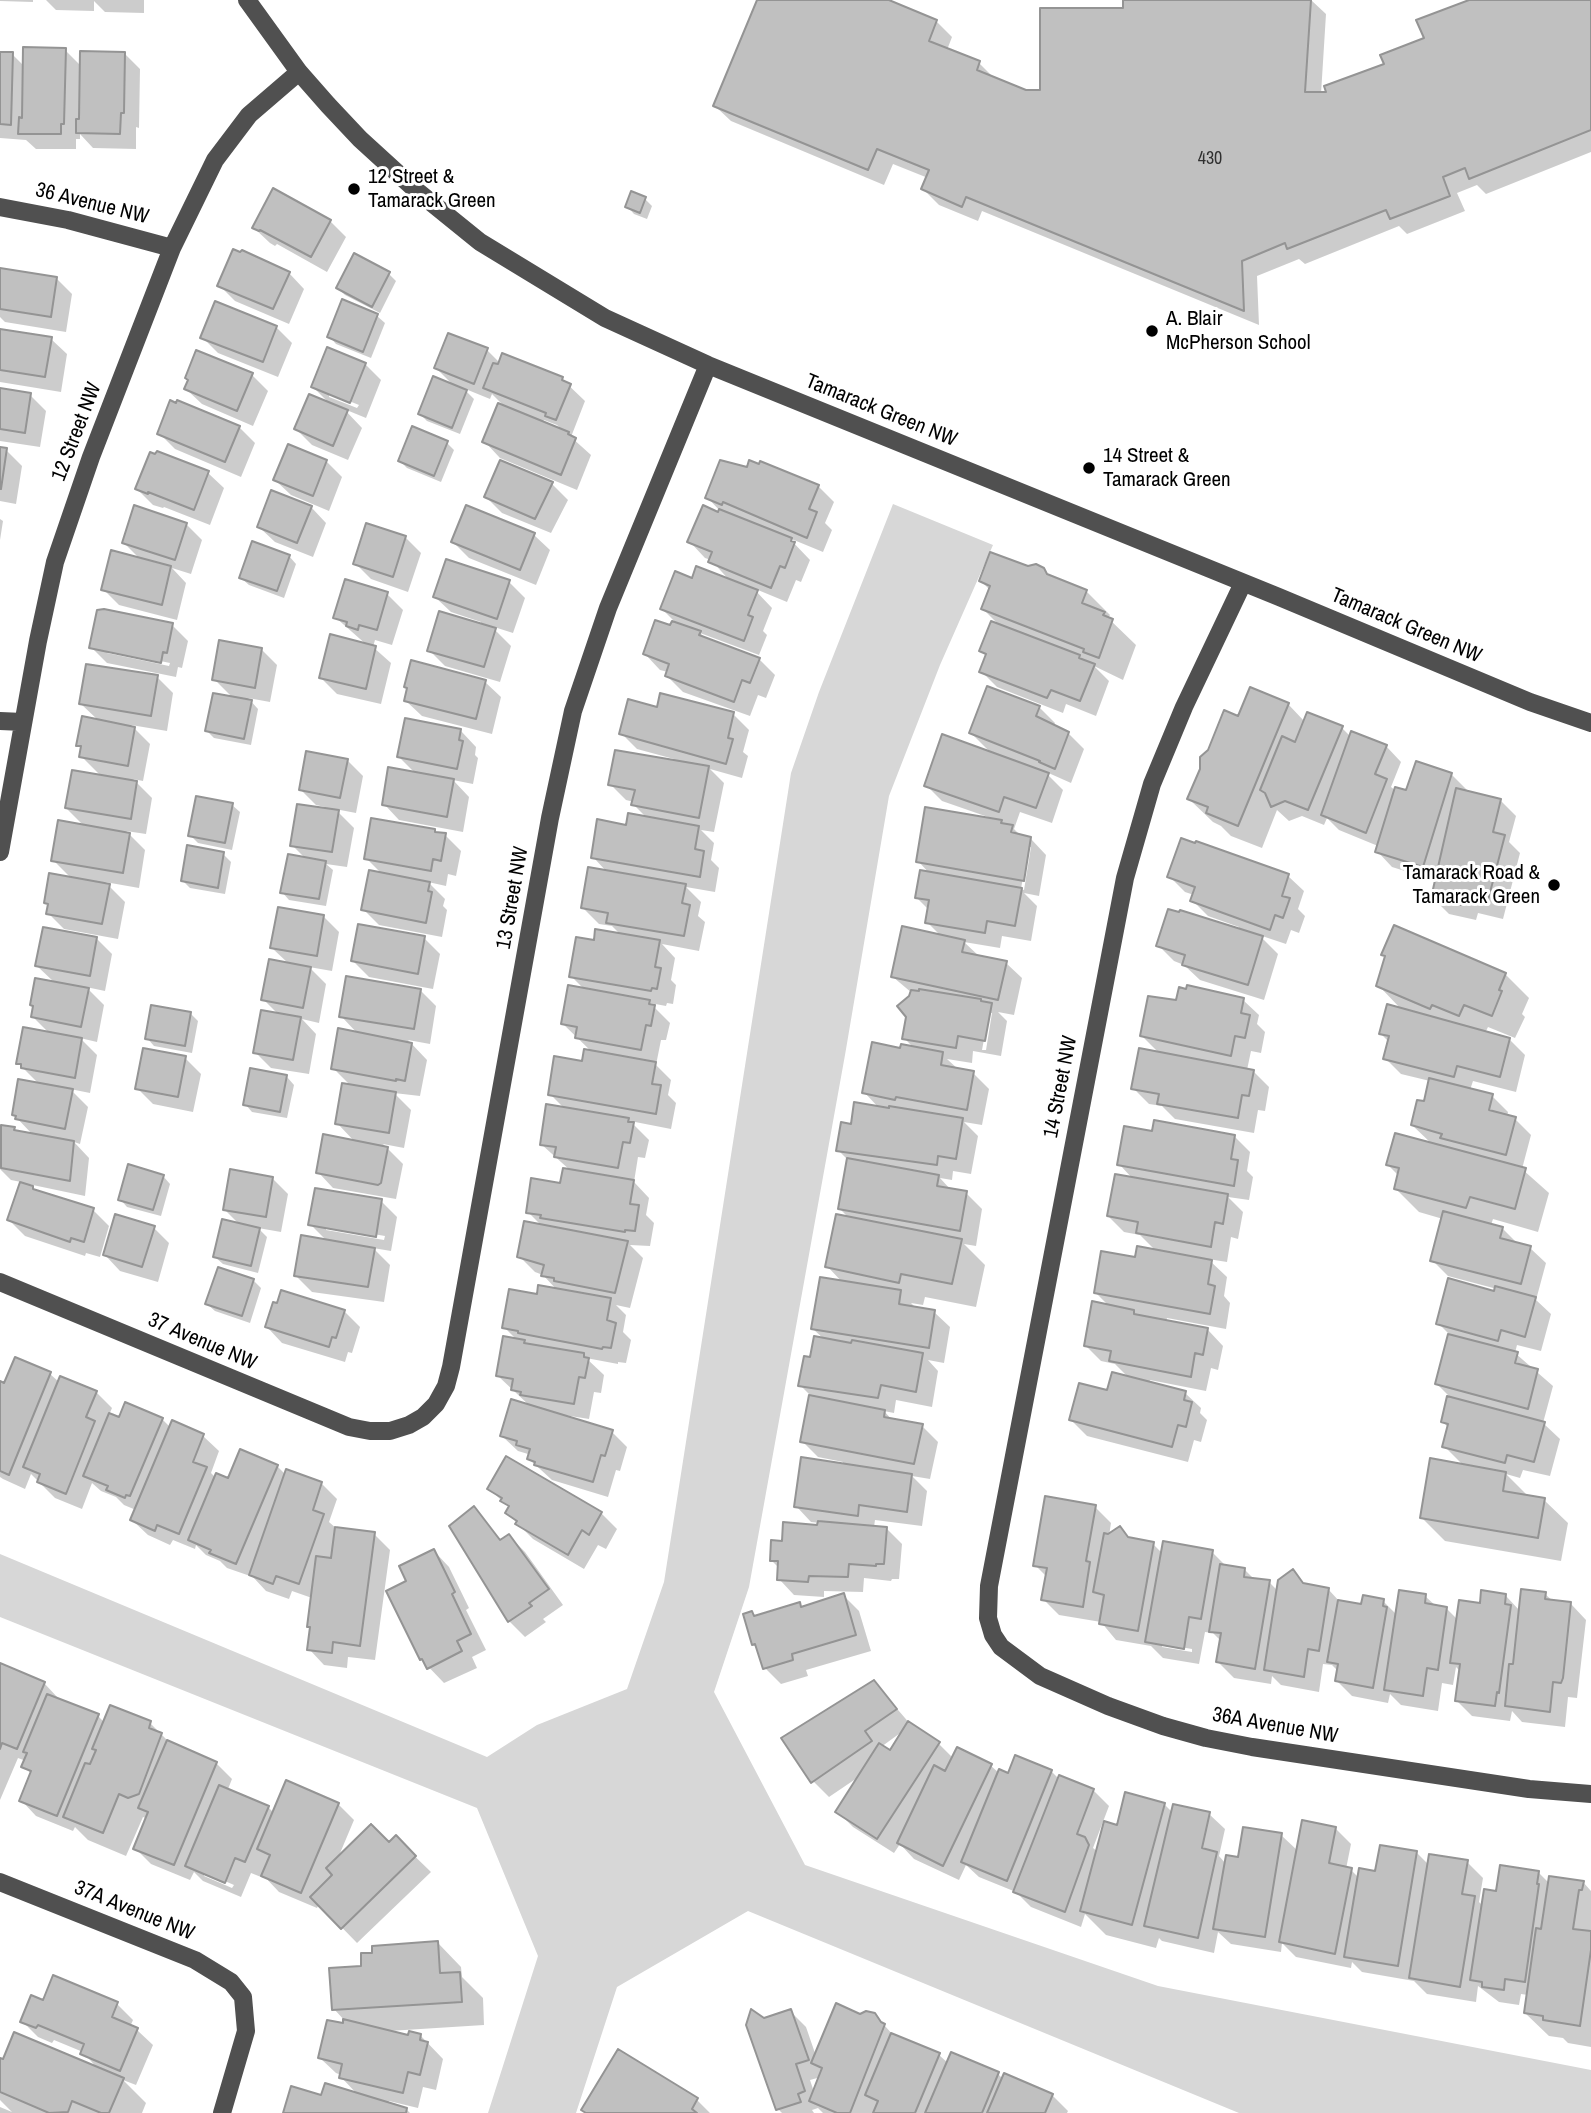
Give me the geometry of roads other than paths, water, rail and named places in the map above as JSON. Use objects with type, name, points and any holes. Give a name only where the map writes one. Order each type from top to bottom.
[{"type":"street","name":"Tamarack Green NW","points":[[247,0],[299,72],[360,139],[417,191],[480,242],[605,318],[708,365],[1531,702],[1591,723]]},
{"type":"street","name":"12 Street NW","points":[[0,852],[55,562],[91,457],[172,248],[215,160],[249,115],[299,72]]},
{"type":"street","name":"36 Avenue NW","points":[[0,207],[68,219],[172,248]]},
{"type":"street","name":"13 Street NW","points":[[390,1431],[423,1417],[436,1404],[446,1387],[550,818],[573,711],[608,608],[708,365]]},
{"type":"street","name":"14 Street NW","points":[[988,1618],[989,1586],[1125,878],[1152,784],[1184,707],[1243,583]]},
{"type":"street","points":[[0,721],[23,722]]},
{"type":"street","name":"37 Avenue NW","points":[[0,1282],[349,1427],[390,1431]]},
{"type":"street","name":"36A Avenue NW","points":[[988,1618],[993,1634],[1002,1647],[1040,1676],[1108,1706],[1163,1726],[1252,1747],[1529,1789],[1591,1794]]},
{"type":"street","name":"37A Avenue NW","points":[[0,1882],[195,1960],[232,1982],[243,1997],[246,2031],[222,2113]]},
{"type":"place","name":"12 Street & Tamarack Green","points":[[354,189]]},
{"type":"place","name":"A. Blair McPherson School","points":[[1152,331]]},
{"type":"place","name":"14 Street & Tamarack Green","points":[[1089,468]]},
{"type":"place","name":"Tamarack Road & Tamarack Green","points":[[1554,885]]}]
